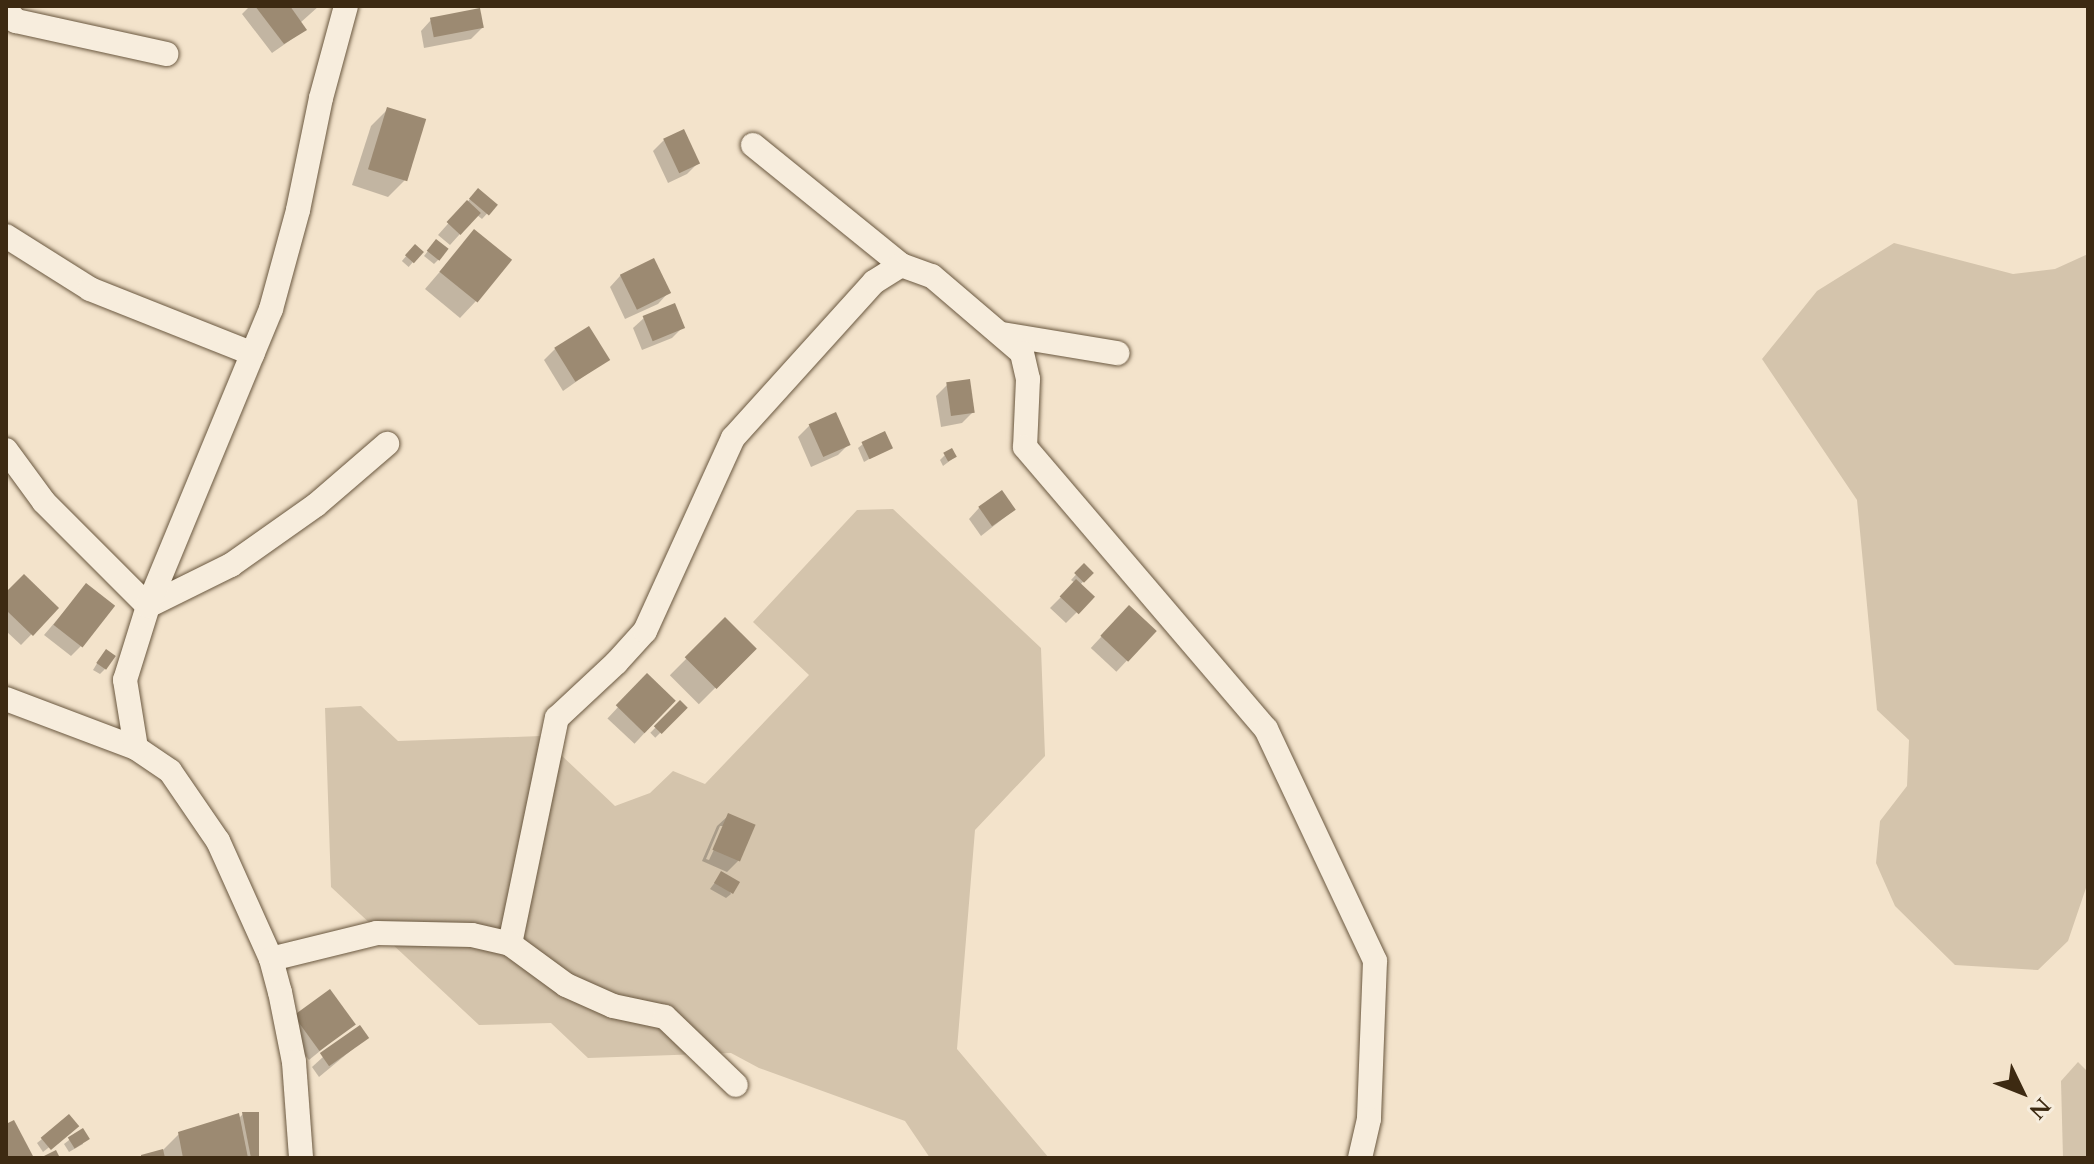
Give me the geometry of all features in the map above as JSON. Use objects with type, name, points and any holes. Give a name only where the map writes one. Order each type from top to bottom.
[{"type":"street","points":[[136,748],[125,680],[148,606],[271,309],[298,210],[321,98],[346,6]]},
{"type":"street","points":[[6,10],[16,21],[166,54]]},
{"type":"street","points":[[753,145],[901,265],[932,276],[1022,353],[1028,379],[1025,447],[1266,729],[1375,961],[1369,1119],[1360,1158]]},
{"type":"street","points":[[6,236],[90,289],[253,354]]},
{"type":"street","points":[[510,944],[557,718],[645,631],[733,438],[874,282],[901,265]]},
{"type":"street","points":[[1000,334],[1117,353]]},
{"type":"street","points":[[148,606],[231,565],[316,505],[387,444]]},
{"type":"street","points":[[6,450],[44,502],[148,606]]},
{"type":"street","points":[[6,699],[136,748],[170,771],[218,841],[271,959],[294,1062],[301,1158]]},
{"type":"street","points":[[271,959],[377,933],[472,935],[510,944],[566,985],[613,1006],[665,1017],[736,1085]]},
{"type":"shaded area","points":[[1894,243],[2013,274],[2055,269],[2088,254],[2088,882],[2068,941],[2038,970],[1955,965],[1895,906],[1876,863],[1880,821],[1907,786],[1909,740],[1877,710],[1857,500],[1762,359],[1817,291]]},
{"type":"shaded area","points":[[893,509],[1041,648],[1045,756],[975,830],[957,1049],[1049,1158],[930,1158],[905,1121],[759,1068],[731,1053],[588,1058],[551,1023],[479,1025],[331,887],[325,708],[361,706],[398,741],[541,736],[615,806],[650,793],[673,771],[705,784],[809,675],[753,622],[857,510]]},
{"type":"shaded area","points":[[2078,1062],[2088,1072],[2088,1158],[2063,1158],[2061,1081]]},
{"type":"building","points":[[255,6],[290,6],[307,30],[284,44]]},
{"type":"building","points":[[480,8],[484,28],[434,37],[430,18]]},
{"type":"building","points":[[387,107],[426,119],[407,181],[368,169]]},
{"type":"building","points":[[684,129],[700,163],[679,173],[663,139]]},
{"type":"building","points":[[478,188],[498,205],[489,215],[469,199]]},
{"type":"building","points":[[467,200],[481,213],[460,235],[447,222]]},
{"type":"building","points":[[474,229],[512,260],[477,303],[439,272]]},
{"type":"building","points":[[436,239],[449,249],[439,261],[427,251]]},
{"type":"building","points":[[415,244],[424,252],[414,263],[405,255]]},
{"type":"building","points":[[654,258],[671,293],[637,310],[620,275]]},
{"type":"building","points":[[675,303],[685,328],[653,341],[643,316]]},
{"type":"building","points":[[589,326],[610,360],[575,382],[554,348]]},
{"type":"building","points":[[970,379],[975,413],[951,416],[946,382]]},
{"type":"building","points":[[836,412],[851,445],[823,457],[809,424]]},
{"type":"building","points":[[885,431],[893,448],[869,459],[861,442]]},
{"type":"building","points":[[952,448],[957,457],[948,462],[943,453]]},
{"type":"building","points":[[1002,490],[1016,510],[992,526],[978,507]]},
{"type":"building","points":[[1084,563],[1094,573],[1084,583],[1074,573]]},
{"type":"building","points":[[24,574],[59,608],[33,636],[6,610],[6,592]]},
{"type":"building","points":[[1076,579],[1095,597],[1079,614],[1060,597]]},
{"type":"building","points":[[86,583],[115,606],[83,648],[53,625]]},
{"type":"building","points":[[1129,605],[1157,631],[1128,662],[1100,636]]},
{"type":"building","points":[[725,617],[757,649],[717,689],[685,657]]},
{"type":"building","points":[[106,649],[116,656],[106,670],[96,663]]},
{"type":"building","points":[[647,673],[676,701],[645,733],[616,705]]},
{"type":"building","points":[[680,700],[688,708],[662,734],[654,726]]},
{"type":"building","points":[[728,813],[756,825],[740,862],[712,850]]},
{"type":"building","points":[[721,871],[740,882],[733,894],[714,883]]},
{"type":"building","points":[[330,989],[356,1025],[319,1051],[294,1015]]},
{"type":"building","points":[[360,1025],[369,1038],[329,1066],[320,1053]]},
{"type":"building","points":[[242,1112],[259,1112],[259,1158],[251,1158]]},
{"type":"building","points":[[239,1113],[248,1158],[183,1158],[178,1132]]},
{"type":"building","points":[[69,1114],[79,1126],[51,1150],[41,1138]]},
{"type":"building","points":[[14,1120],[34,1158],[6,1158],[6,1124]]},
{"type":"building","points":[[83,1128],[90,1139],[75,1149],[68,1138]]},
{"type":"building","points":[[163,1149],[165,1158],[141,1158],[141,1155]]},
{"type":"building","points":[[56,1150],[60,1158],[40,1158]]}]
